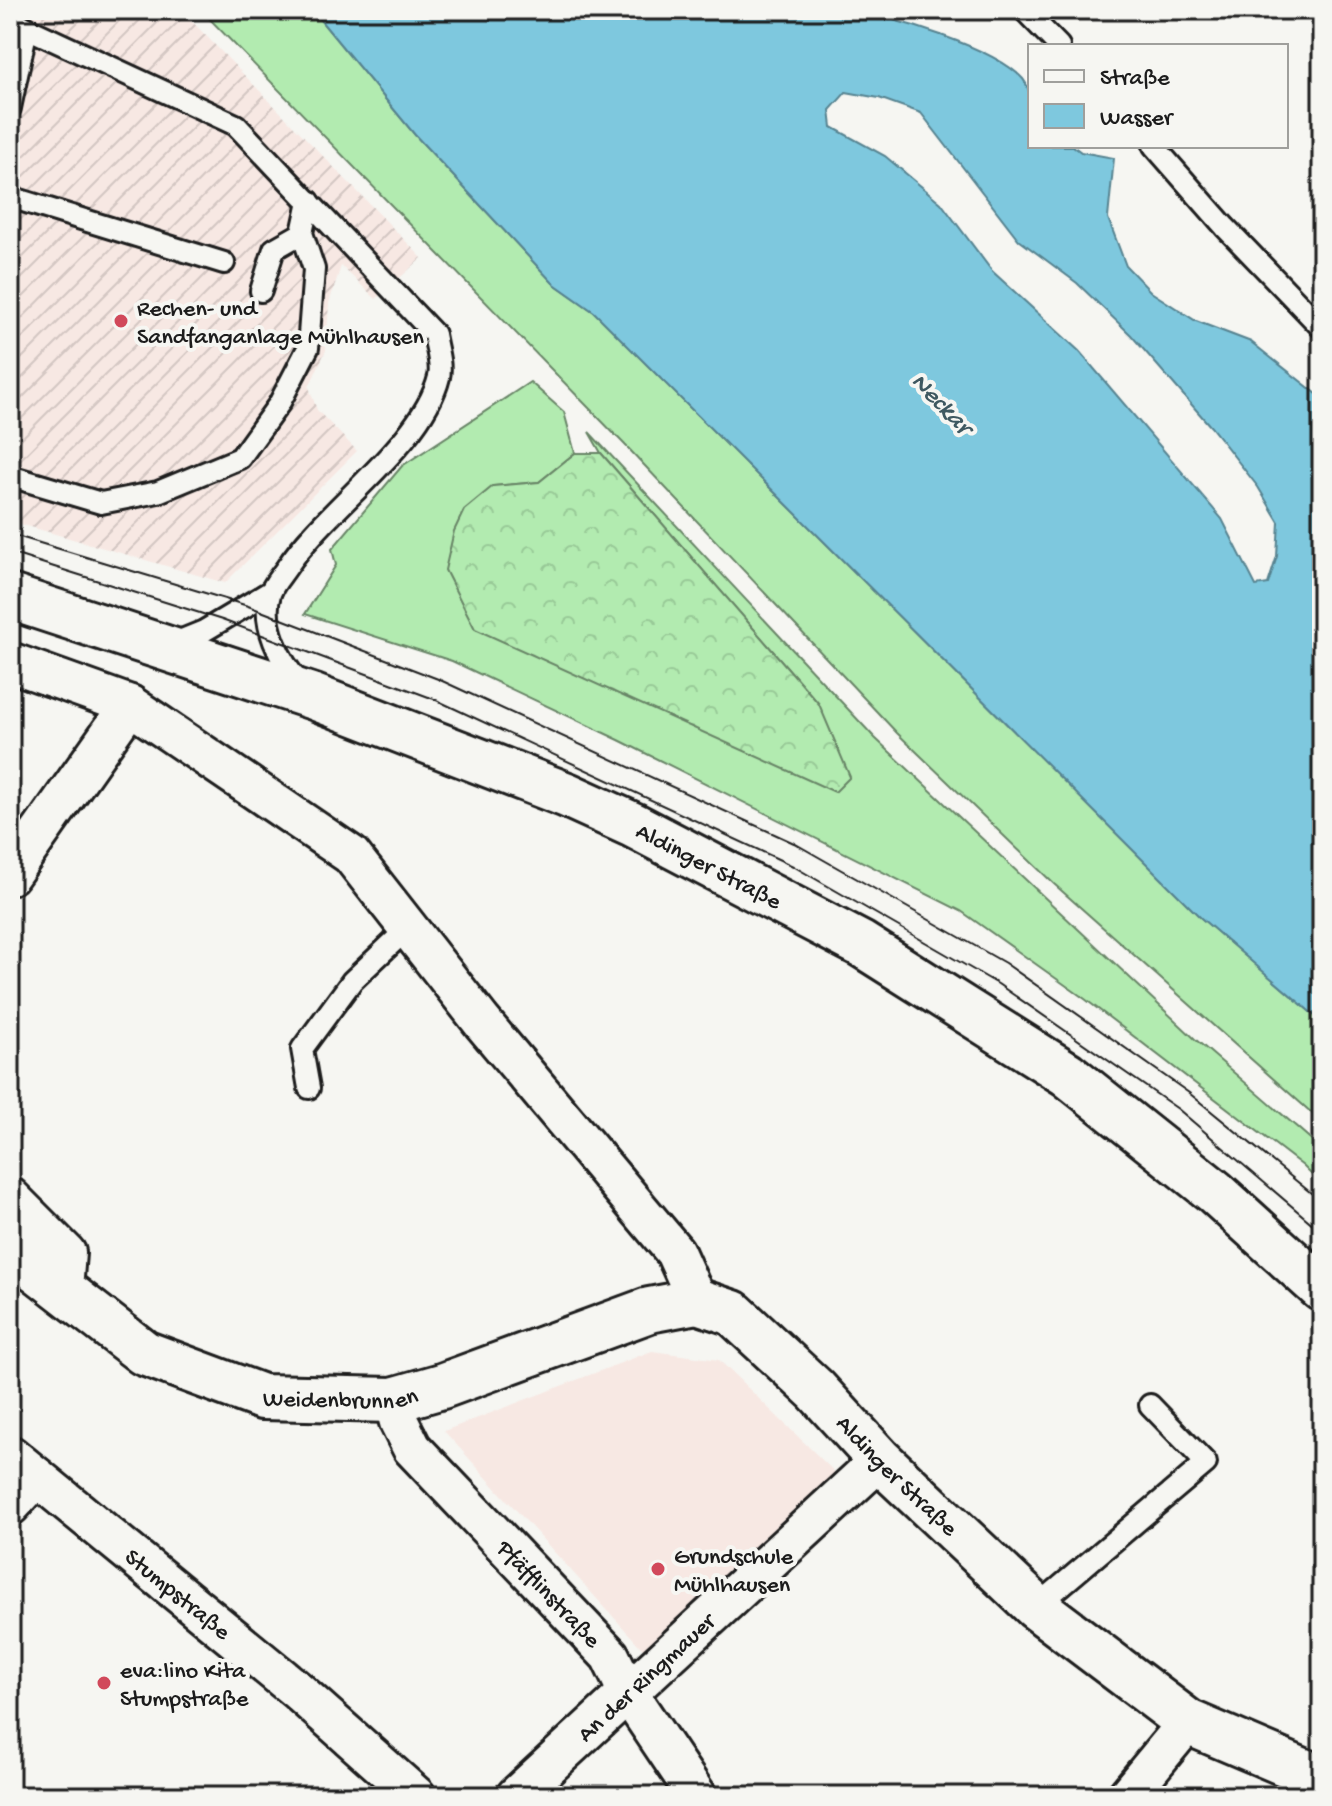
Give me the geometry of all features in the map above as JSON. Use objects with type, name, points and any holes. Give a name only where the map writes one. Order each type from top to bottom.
[{"type":"street","name":"Aldinger Straße","points":[[10,597],[314,697],[567,795],[633,825],[861,944],[1067,1074],[1215,1192],[1322,1289]]},
{"type":"street","points":[[10,662],[130,705],[351,855],[675,1252],[697,1301]]},
{"type":"street","points":[[10,875],[130,705]]},
{"type":"street","points":[[10,1197],[66,1253],[63,1289]]},
{"type":"street","name":"Weidenbrunnen","points":[[10,1249],[144,1353],[262,1397],[393,1400],[442,1386],[649,1310],[697,1301]]},
{"type":"street","name":"Aldinger Straße","points":[[697,1301],[733,1313],[816,1390],[880,1460],[1036,1607],[1188,1722],[1322,1779]]},
{"type":"street","name":"Pfäfflinstraße","points":[[393,1400],[399,1422],[412,1448],[610,1656],[628,1693],[697,1796]]},
{"type":"street","name":"An der Ringmauer","points":[[516,1796],[880,1460]]},
{"type":"street","points":[[10,1506],[24,1466]]},
{"type":"street","name":"Stumpstraße","points":[[24,1466],[298,1691],[416,1796]]},
{"type":"street","points":[[1127,1796],[1188,1722]]},
{"type":"lane","points":[[1024,10],[1057,44]]},
{"type":"lane","points":[[10,108],[19,23],[236,125],[434,334],[440,374],[423,414],[350,498],[301,546],[271,591],[267,612],[273,638],[288,670],[314,697]]},
{"type":"lane","points":[[1156,148],[1225,227],[1322,328]]},
{"type":"lane","points":[[10,197],[224,263]]},
{"type":"lane","points":[[10,476],[101,503],[158,492],[240,458],[279,404],[308,348],[314,269],[302,233],[309,201]]},
{"type":"lane","points":[[261,291],[274,249],[302,233]]},
{"type":"lane","points":[[164,647],[204,631],[271,591]]},
{"type":"lane","points":[[309,1088],[302,1049],[352,981],[408,928]]},
{"type":"lane","points":[[1036,1607],[1206,1463],[1150,1405]]},
{"type":"shaded area","points":[[10,10],[181,10],[422,258],[376,299],[341,266],[329,303],[326,350],[309,387],[317,410],[357,451],[225,583],[10,521]]},
{"type":"shaded area","name":"Grundschule Mühlhausen","points":[[652,1351],[719,1360],[845,1482],[649,1656],[444,1431]]},
{"type":"green space","points":[[201,10],[312,10],[415,135],[553,283],[594,312],[1201,918],[1322,1022],[1322,1122],[1054,884],[897,733],[628,448]]},
{"type":"green space","points":[[530,382],[564,412],[575,453],[539,482],[493,486],[819,704],[601,453],[589,432],[875,738],[1195,1039],[1322,1149],[1322,1185],[1303,1166],[1085,999],[961,911],[619,740],[452,661],[305,614],[336,565],[332,549],[402,466]]},
{"type":"green space","points":[[575,453],[601,453],[819,704],[850,777],[835,792],[475,629],[445,570],[454,531],[464,510],[493,486],[539,482]]},
{"type":"water","name":"Neckar","points":[[823,9],[865,13],[940,35],[1009,67],[1023,79],[1028,89],[1028,148],[1076,148],[1081,152],[1114,158],[1108,218],[1126,266],[1151,292],[1196,321],[1251,342],[1322,398],[1322,1022],[1201,918],[594,312],[553,283],[415,135],[312,10]],"holes":[[[846,92],[879,98],[921,113],[1019,240],[1077,283],[1131,335],[1211,427],[1258,487],[1279,522],[1277,556],[1268,584],[1256,586],[1222,519],[1079,351],[992,271],[941,203],[885,156],[832,127],[830,110]]]},
{"type":"tram line","points":[[10,534],[248,606],[438,679],[794,843],[1005,963],[1189,1093],[1322,1202]]},
{"type":"tram line","points":[[10,553],[222,620],[434,699],[793,866],[998,984],[1178,1109],[1322,1232]]},
{"type":"place","name":"Rechen- und Sandfanganlage Mühlhausen","points":[[121,321]]},
{"type":"place","name":"Grundschule Mühlhausen","points":[[658,1569]]},
{"type":"place","name":"eva:lino Kita Stumpstraße","points":[[104,1683]]}]
